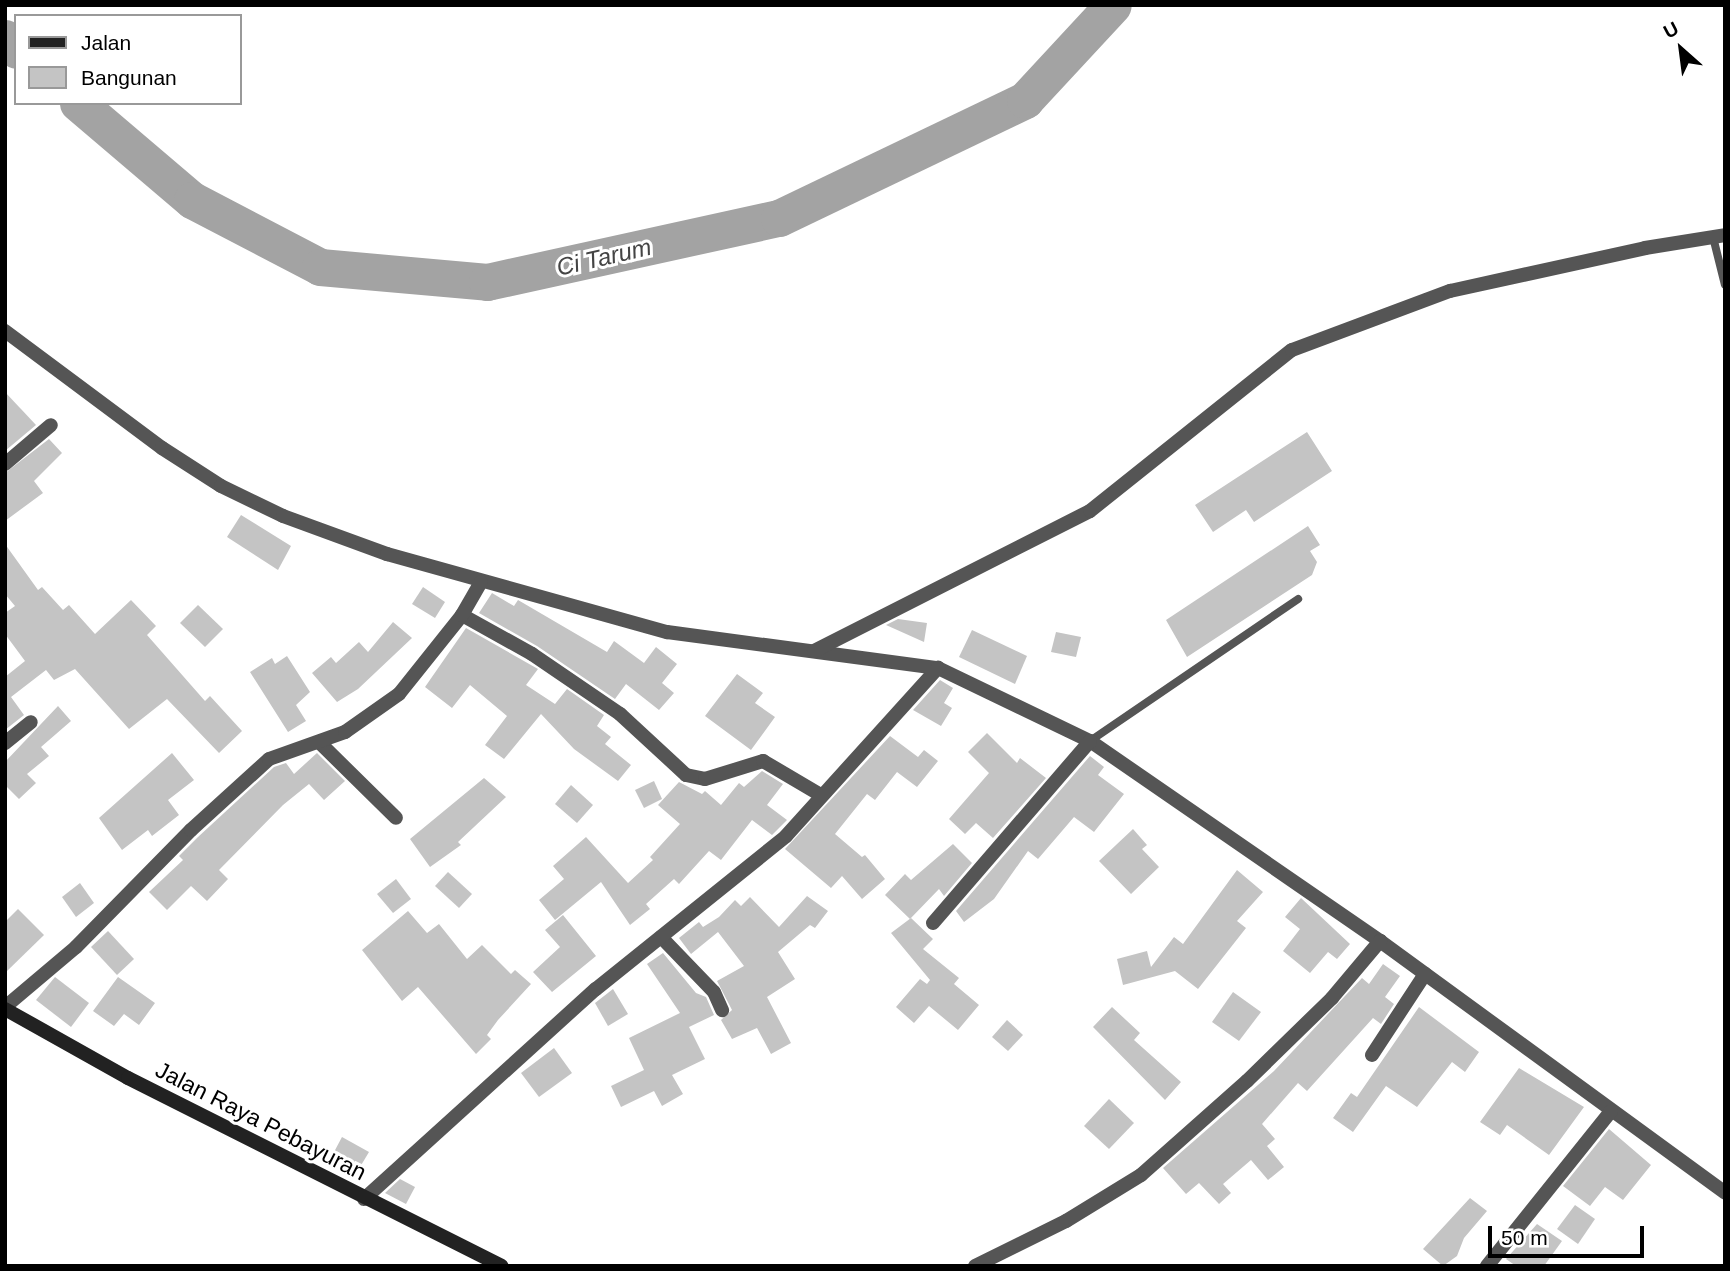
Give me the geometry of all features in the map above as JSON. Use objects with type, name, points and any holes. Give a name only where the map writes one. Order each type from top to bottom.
[{"type":"main road","name":"Jalan Raya Pebayuran","points":[[5,1008],[364,1199],[500,1266]]},
{"type":"street","points":[[813,652],[1090,511],[1292,350],[1450,291],[1719,236]]},
{"type":"street","points":[[5,331],[111,413],[221,486],[283,516],[481,582],[667,632],[938,667],[1090,741],[1380,941],[1725,1193]]},
{"type":"street","points":[[5,464],[51,425]]},
{"type":"street","points":[[5,1008],[76,947],[269,759],[345,732],[399,694],[462,615],[481,582]]},
{"type":"street","points":[[462,615],[532,654],[620,715],[686,775],[705,779],[762,761],[819,794]]},
{"type":"street","points":[[364,1199],[596,989],[750,869],[786,836],[819,794],[938,667]]},
{"type":"street","points":[[5,743],[31,722]]},
{"type":"street","points":[[933,923],[1090,741]]},
{"type":"street","points":[[319,742],[396,818]]},
{"type":"street","points":[[660,937],[705,981],[722,1010]]},
{"type":"street","points":[[975,1266],[1066,1221],[1141,1175],[1256,1073],[1332,998],[1380,941]]},
{"type":"street","points":[[1372,1055],[1425,974]]},
{"type":"street","points":[[1487,1266],[1611,1111]]},
{"type":"lane","points":[[1719,236],[1725,285]]},
{"type":"lane","points":[[1090,741],[1298,599]]},
{"type":"building","points":[[5,392],[36,425],[5,451]]},
{"type":"building","points":[[1307,432],[1332,471],[1254,522],[1246,510],[1213,532],[1195,505]]},
{"type":"building","points":[[49,439],[62,453],[34,481],[43,493],[5,521],[5,473]]},
{"type":"building","points":[[241,515],[291,546],[278,570],[227,537]]},
{"type":"building","points":[[1308,526],[1320,545],[1310,551],[1317,562],[1312,575],[1187,657],[1166,620]]},
{"type":"building","points":[[5,544],[38,590],[42,587],[63,610],[69,605],[95,634],[131,600],[156,626],[147,635],[205,701],[210,696],[242,731],[219,753],[167,699],[129,729],[75,669],[54,680],[46,670],[11,697],[24,715],[5,730],[5,677],[25,661],[5,634],[5,613],[15,606],[5,594]]},
{"type":"building","points":[[423,587],[445,602],[435,618],[412,604]]},
{"type":"building","points":[[492,593],[514,606],[518,600],[607,652],[614,641],[644,663],[656,647],[677,664],[662,683],[674,693],[659,710],[626,684],[615,699],[537,646],[479,613]]},
{"type":"building","points":[[198,605],[223,629],[205,647],[180,623]]},
{"type":"building","points":[[898,619],[927,623],[924,642],[886,625]]},
{"type":"building","points":[[393,622],[412,638],[358,689],[337,702],[312,673],[331,657],[336,663],[359,642],[368,652]]},
{"type":"building","points":[[466,628],[538,669],[526,685],[555,704],[567,689],[604,715],[597,726],[611,737],[605,744],[631,765],[618,781],[574,749],[541,714],[504,759],[485,745],[507,716],[470,685],[452,708],[425,687]]},
{"type":"building","points":[[972,630],[1027,656],[1015,684],[959,657]]},
{"type":"building","points":[[1056,632],[1081,637],[1076,657],[1051,652]]},
{"type":"building","points":[[287,656],[310,692],[296,705],[306,721],[288,732],[250,672],[272,658],[275,664]]},
{"type":"building","points":[[737,674],[763,693],[755,703],[775,717],[751,750],[705,716]]},
{"type":"building","points":[[940,680],[953,688],[944,703],[952,708],[941,726],[913,710]]},
{"type":"building","points":[[58,706],[71,721],[41,747],[49,756],[27,774],[36,783],[19,799],[5,785],[5,762]]},
{"type":"building","points":[[987,733],[1017,763],[1020,758],[1046,778],[993,838],[976,823],[965,834],[949,819],[989,773],[968,752]]},
{"type":"building","points":[[890,736],[918,757],[924,750],[938,761],[917,787],[897,772],[875,800],[867,794],[835,834],[862,857],[865,855],[885,879],[862,899],[842,876],[831,888],[785,849]]},
{"type":"building","points":[[172,753],[194,780],[168,800],[179,815],[152,836],[148,830],[122,850],[99,818]]},
{"type":"building","points":[[317,753],[345,781],[324,800],[309,784],[283,805],[219,870],[228,879],[207,901],[191,886],[167,910],[149,892],[183,860],[179,856],[198,837],[274,767],[286,763],[294,774]]},
{"type":"building","points":[[1090,756],[1104,767],[1098,775],[1124,794],[1094,832],[1074,817],[1038,859],[1028,851],[994,899],[964,922],[956,911]]},
{"type":"building","points":[[762,771],[783,784],[767,805],[787,820],[772,835],[752,820],[721,860],[709,851],[679,884],[674,879],[646,904],[650,909],[630,925],[601,882],[555,920],[539,900],[564,879],[553,866],[586,837],[628,883],[653,860],[650,857],[680,824],[658,805],[679,782],[702,794],[705,791],[721,805],[739,783],[744,787]]},
{"type":"building","points":[[484,778],[506,797],[458,842],[461,845],[430,867],[410,839]]},
{"type":"building","points":[[654,781],[662,799],[644,808],[635,790]]},
{"type":"building","points":[[571,785],[593,805],[577,823],[555,804]]},
{"type":"building","points":[[1133,829],[1147,845],[1142,849],[1159,867],[1131,894],[1099,861]]},
{"type":"building","points":[[953,844],[972,863],[944,896],[939,889],[910,919],[885,895],[905,874],[911,880]]},
{"type":"building","points":[[1237,870],[1263,892],[1237,921],[1246,928],[1198,989],[1175,971],[1123,985],[1117,959],[1147,951],[1151,967],[1174,937],[1183,944]]},
{"type":"building","points":[[448,872],[472,894],[459,908],[435,886]]},
{"type":"building","points":[[396,879],[411,899],[393,913],[377,894]]},
{"type":"building","points":[[80,883],[94,903],[76,917],[62,897]]},
{"type":"building","points":[[807,896],[828,911],[815,928],[810,925],[778,952],[795,979],[767,997],[791,1043],[771,1054],[757,1028],[732,1039],[721,1020],[732,1010],[717,981],[744,966],[718,932],[691,954],[679,938],[699,922],[703,927],[719,917],[735,900],[741,906],[750,897],[779,927]]},
{"type":"building","points":[[1301,898],[1350,944],[1337,959],[1328,952],[1310,973],[1283,951],[1300,929],[1285,917]]},
{"type":"building","points":[[18,909],[44,935],[5,973],[5,922]]},
{"type":"building","points":[[408,911],[427,933],[439,924],[467,959],[482,945],[511,974],[515,970],[531,984],[498,1020],[487,1035],[491,1039],[476,1054],[418,987],[402,1001],[362,950]]},
{"type":"building","points":[[563,915],[596,956],[552,992],[533,972],[560,947],[545,930]]},
{"type":"building","points":[[911,918],[933,939],[923,949],[959,978],[954,984],[979,1005],[958,1030],[929,1006],[914,1023],[896,1007],[920,979],[927,984],[930,980],[891,933]]},
{"type":"building","points":[[108,931],[134,959],[117,975],[91,947]]},
{"type":"building","points":[[663,953],[696,993],[706,997],[714,1015],[689,1027],[705,1059],[672,1075],[683,1094],[662,1106],[654,1091],[621,1107],[611,1086],[644,1070],[629,1038],[680,1013],[647,964]]},
{"type":"building","points":[[1383,964],[1400,976],[1385,997],[1394,1004],[1381,1024],[1373,1018],[1307,1091],[1298,1083],[1262,1124],[1275,1139],[1267,1146],[1284,1167],[1268,1180],[1251,1160],[1223,1184],[1231,1193],[1219,1204],[1199,1183],[1186,1194],[1163,1168],[1274,1071],[1362,978],[1369,984]]},
{"type":"building","points":[[55,977],[89,1003],[71,1027],[36,1000]]},
{"type":"building","points":[[118,977],[155,1003],[139,1025],[124,1014],[114,1026],[93,1011]]},
{"type":"building","points":[[613,989],[628,1014],[608,1026],[595,1003]]},
{"type":"building","points":[[1233,992],[1261,1012],[1239,1041],[1212,1022]]},
{"type":"building","points":[[1112,1007],[1140,1033],[1134,1040],[1181,1082],[1165,1100],[1093,1027]]},
{"type":"building","points":[[1419,1007],[1479,1052],[1465,1072],[1452,1062],[1417,1107],[1386,1086],[1353,1132],[1333,1118],[1351,1093],[1357,1097]]},
{"type":"building","points":[[1007,1020],[1023,1035],[1008,1051],[992,1037]]},
{"type":"building","points":[[554,1048],[572,1073],[539,1097],[521,1073]]},
{"type":"building","points":[[1519,1068],[1584,1107],[1549,1155],[1507,1125],[1500,1135],[1480,1122]]},
{"type":"building","points":[[1109,1099],[1134,1123],[1109,1149],[1084,1126]]},
{"type":"building","points":[[1609,1129],[1651,1165],[1623,1200],[1605,1187],[1590,1206],[1563,1186]]},
{"type":"building","points":[[342,1137],[369,1152],[360,1167],[334,1152]]},
{"type":"building","points":[[400,1179],[415,1187],[406,1204],[385,1193]]},
{"type":"building","points":[[1470,1198],[1487,1211],[1464,1238],[1457,1256],[1443,1266],[1423,1249]]},
{"type":"building","points":[[1575,1205],[1595,1219],[1578,1244],[1557,1229]]},
{"type":"building","points":[[1537,1224],[1562,1241],[1544,1266],[1516,1266],[1506,1259]]},
{"type":"waterway","name":"Ci Tarum","points":[[80,105],[192,200],[320,267],[487,282],[779,218],[1025,100],[1113,5]]},
{"type":"waterway","name":"Ci Tarum","points":[[5,38],[14,48]]}]
